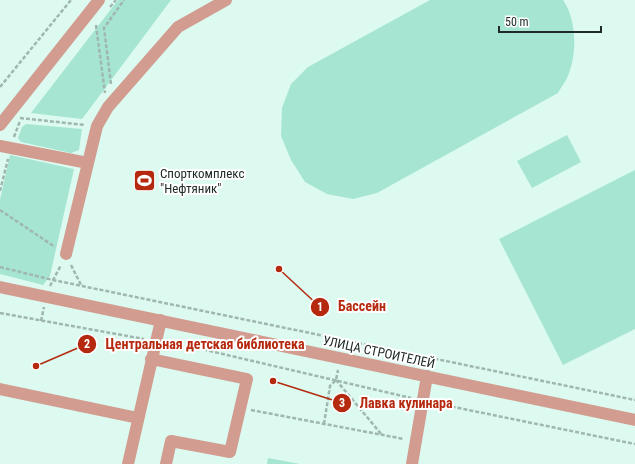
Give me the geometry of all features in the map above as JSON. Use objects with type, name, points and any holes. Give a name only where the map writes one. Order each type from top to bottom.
[{"type":"street","points":[[2,122],[99,0]]},
{"type":"street","points":[[66,254],[97,126],[111,104],[178,27],[226,0]]},
{"type":"street","points":[[0,146],[88,163]]},
{"type":"street","name":"УЛИЦА СТРОИТЕЛЕЙ","points":[[0,287],[635,420]]},
{"type":"street","points":[[128,464],[161,320]]},
{"type":"street","points":[[151,359],[247,379],[230,452],[171,441],[166,464]]},
{"type":"street","points":[[412,464],[424,401],[427,376]]},
{"type":"street","points":[[0,389],[138,418]]},
{"type":"path","points":[[0,86],[71,0]]},
{"type":"path","points":[[111,104],[104,28],[124,0]]},
{"type":"path","points":[[96,25],[111,104]]},
{"type":"path","points":[[2,122],[22,118],[97,126]]},
{"type":"path","points":[[0,210],[66,254],[81,286]]},
{"type":"path","points":[[0,267],[81,286],[635,400]]},
{"type":"path","points":[[0,313],[197,348],[424,401],[635,444]]},
{"type":"path","points":[[324,424],[330,386],[336,380]]},
{"type":"path","points":[[336,380],[382,435]]},
{"type":"path","points":[[241,408],[416,441]]},
{"type":"green space","points":[[118,0],[171,0],[82,119],[31,113]]},
{"type":"green space","points":[[430,0],[563,0],[571,16],[573,25],[574,53],[569,73],[558,93],[377,193],[353,199],[327,194],[305,182],[291,160],[281,136],[282,108],[291,84],[308,67]]},
{"type":"green space","points":[[26,124],[82,129],[79,150],[71,153],[21,142],[18,138],[22,127]]},
{"type":"green space","points":[[567,135],[581,162],[532,188],[517,161]]},
{"type":"green space","points":[[10,155],[74,169],[50,276],[43,285],[0,274],[0,200]]},
{"type":"green space","points":[[635,170],[635,329],[563,365],[499,239]]},
{"type":"green space","points":[[268,458],[300,464],[267,464]]},
{"type":"place","name":"Спорткомплекс \"Нефтяник\"","points":[[144,180]]},
{"type":"place","name":"Бассейн","points":[[279,269]]},
{"type":"place","name":"Центральная детская библиотека","points":[[36,366]]},
{"type":"place","name":"Лавка кулинара","points":[[273,381]]}]
